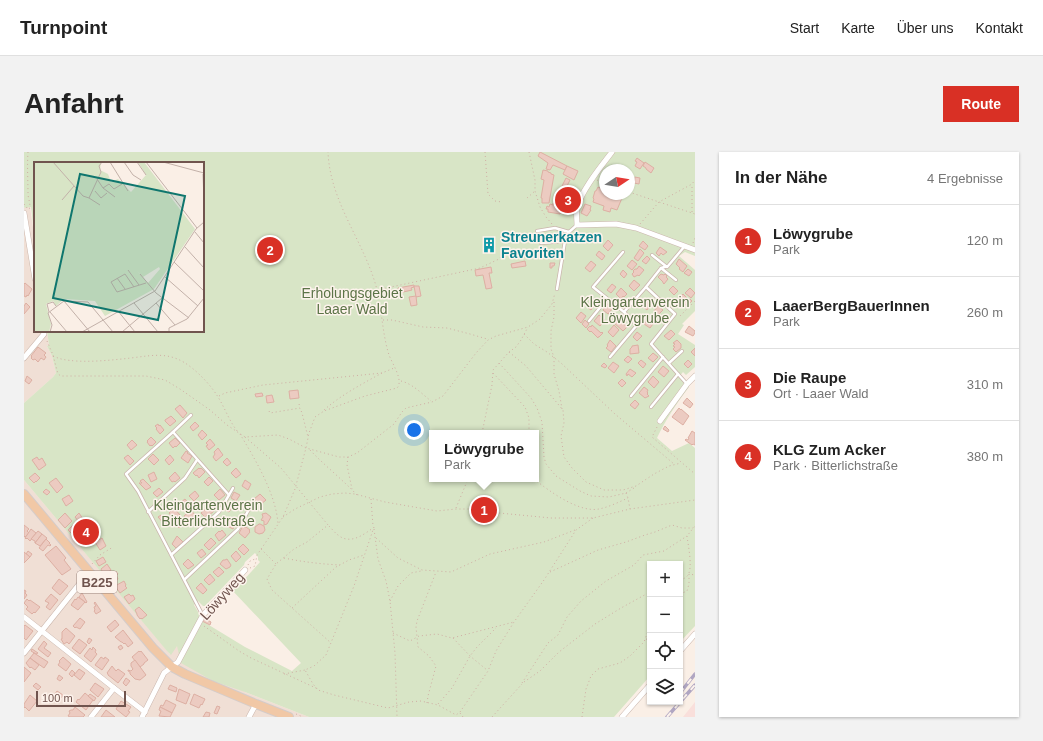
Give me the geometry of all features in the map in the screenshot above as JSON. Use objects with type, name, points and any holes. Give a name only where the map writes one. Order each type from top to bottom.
[{"type":"main road","name":"B225","points":[[26,500],[153,648],[172,667],[256,704],[293,716]]},
{"type":"street","points":[[612,152],[593,178],[578,204],[576,210],[577,225],[616,224],[636,228],[695,250]]},
{"type":"street","points":[[26,214],[34,272]]},
{"type":"street","points":[[24,358],[44,335]]},
{"type":"street","points":[[660,421],[687,384],[695,376]]},
{"type":"street","name":"Löwyweg","points":[[144,714],[164,673],[178,662],[202,615],[247,569]]},
{"type":"street","points":[[24,653],[89,572]]},
{"type":"street","points":[[24,617],[114,688],[144,714]]},
{"type":"street","points":[[683,648],[695,634]]},
{"type":"street","points":[[91,717],[114,688]]},
{"type":"street","points":[[622,717],[647,688]]},
{"type":"street","points":[[249,717],[256,704]]},
{"type":"lane","points":[[557,289],[565,241],[569,232],[577,225]]},
{"type":"lane","points":[[537,231],[555,228],[569,232]]},
{"type":"lane","points":[[541,243],[565,241]]},
{"type":"lane","points":[[624,312],[662,268],[667,267],[684,246]]},
{"type":"lane","points":[[610,357],[637,324],[593,287],[623,252]]},
{"type":"lane","points":[[652,255],[667,267]]},
{"type":"lane","points":[[662,268],[676,280]]},
{"type":"lane","points":[[646,287],[675,314],[651,344],[687,384]]},
{"type":"lane","points":[[589,321],[606,299]]},
{"type":"lane","points":[[669,363],[682,351]]},
{"type":"lane","points":[[631,396],[663,357]]},
{"type":"lane","points":[[651,407],[678,374]]},
{"type":"lane","points":[[191,415],[126,474],[138,492],[185,579],[202,615]]},
{"type":"lane","points":[[173,432],[229,495]]},
{"type":"lane","points":[[148,512],[185,478],[197,460]]},
{"type":"lane","points":[[171,555],[219,512],[233,488]]},
{"type":"lane","points":[[185,579],[238,529],[252,504]]},
{"type":"path","points":[[26,214],[30,207],[27,169],[28,152]]},
{"type":"path","points":[[324,411],[365,396],[397,388],[400,381],[389,354],[377,290],[372,273],[342,208],[330,168],[328,152]]},
{"type":"path","points":[[485,152],[488,194],[495,201],[502,202]]},
{"type":"path","points":[[529,152],[535,180],[535,191],[540,207],[555,228]]},
{"type":"path","points":[[593,178],[599,181]]},
{"type":"path","points":[[636,228],[659,202],[692,184],[695,180]]},
{"type":"path","points":[[692,184],[692,213]]},
{"type":"path","points":[[527,198],[535,191]]},
{"type":"path","points":[[635,194],[695,214]]},
{"type":"path","points":[[377,290],[480,268],[499,259],[508,248]]},
{"type":"path","points":[[245,437],[278,435],[306,448],[339,457],[348,457],[357,454],[394,424],[406,408],[439,399],[448,391],[476,352],[488,340],[496,336],[528,327],[540,319],[552,304],[557,289]]},
{"type":"path","points":[[554,299],[554,317],[550,331],[554,357],[554,374],[563,410],[564,423],[561,436],[564,457],[572,468],[586,482],[604,490],[623,490],[636,486]]},
{"type":"path","points":[[675,314],[680,316],[695,301]]},
{"type":"path","points":[[382,320],[392,320],[423,327],[446,328],[488,340]]},
{"type":"path","points":[[483,430],[492,385],[493,370],[522,340],[528,327]]},
{"type":"path","points":[[524,334],[534,344],[561,363],[615,414],[674,464]]},
{"type":"path","points":[[44,335],[58,374],[61,376],[146,376],[165,380],[210,410],[227,425],[245,437],[281,468],[338,536],[345,539],[354,539],[362,536],[374,527]]},
{"type":"path","points":[[509,352],[526,366],[563,410]]},
{"type":"path","points":[[52,355],[61,360],[88,362],[154,355],[169,356],[182,361],[192,368],[218,396],[234,426],[254,457],[267,484],[277,513],[278,524]]},
{"type":"path","points":[[499,363],[531,398],[537,408],[542,422],[544,457],[546,464],[556,476],[580,491],[591,496],[609,497],[626,493],[654,474],[669,466],[681,463]]},
{"type":"path","points":[[283,517],[296,485],[309,432],[315,417],[341,397],[382,373],[395,368]]},
{"type":"path","points":[[218,396],[225,393],[263,385],[382,373]]},
{"type":"path","points":[[492,373],[525,407],[529,418],[529,430]]},
{"type":"path","points":[[400,381],[405,382],[432,402]]},
{"type":"path","points":[[299,404],[308,438]]},
{"type":"path","points":[[269,411],[270,413],[300,408]]},
{"type":"path","points":[[660,421],[652,437],[695,474]]},
{"type":"path","points":[[310,449],[319,460],[346,483],[357,495]]},
{"type":"path","points":[[348,457],[347,465],[352,490]]},
{"type":"path","points":[[456,509],[467,482]]},
{"type":"path","points":[[538,482],[565,500],[584,508],[598,509],[616,504],[628,498]]},
{"type":"path","points":[[283,517],[320,497],[344,493],[437,511],[476,508],[499,513],[551,518],[592,518],[630,509],[695,500]]},
{"type":"path","points":[[626,493],[630,509]]},
{"type":"path","points":[[370,499],[378,559],[386,581],[390,601],[397,717]]},
{"type":"path","name":"Löwyweg","points":[[247,569],[255,566],[256,558],[261,549],[283,517]]},
{"type":"path","points":[[390,601],[398,586],[411,573],[422,570],[451,572],[490,554],[544,542],[576,530],[592,518]]},
{"type":"path","points":[[328,525],[307,542],[294,549],[276,564],[268,579],[272,590],[332,643]]},
{"type":"path","points":[[548,573],[598,550],[626,542],[672,525],[682,528],[693,528]]},
{"type":"path","points":[[492,717],[522,683],[548,643],[558,635],[567,617],[581,601],[606,581],[634,565],[643,555],[664,551],[687,536],[695,526]]},
{"type":"path","points":[[284,674],[305,670],[314,666],[326,655],[354,586],[374,527]]},
{"type":"path","points":[[199,622],[239,652],[318,690],[388,708],[409,702],[421,701],[438,705],[456,715],[460,712],[488,671],[496,651],[514,622],[576,530]]},
{"type":"path","points":[[683,593],[687,591],[689,584],[690,568],[687,536]]},
{"type":"path","points":[[375,538],[398,558],[422,570]]},
{"type":"path","points":[[92,564],[100,554],[112,547]]},
{"type":"path","points":[[261,549],[276,564]]},
{"type":"path","points":[[292,608],[336,567],[349,560],[364,555]]},
{"type":"path","points":[[247,569],[250,561],[256,558]]},
{"type":"path","points":[[284,558],[298,562],[341,565]]},
{"type":"path","points":[[427,703],[436,666],[418,647],[416,627],[436,571]]},
{"type":"path","points":[[689,574],[695,575]]},
{"type":"path","points":[[683,579],[689,574]]},
{"type":"path","points":[[522,683],[540,671],[560,652],[596,624],[647,594]]},
{"type":"path","points":[[393,633],[410,641],[419,636],[436,634],[452,638],[514,622]]},
{"type":"path","points":[[438,705],[452,688],[470,656],[497,626]]},
{"type":"path","points":[[582,717],[586,688],[591,676],[598,669],[620,663],[630,656],[644,642],[647,633]]},
{"type":"path","points":[[452,638],[488,671]]},
{"type":"path","points":[[305,670],[318,690]]},
{"type":"path","points":[[460,712],[464,717]]},
{"type":"path","points":[[293,716],[303,717]]},
{"type":"shaded area","points":[[24,207],[30,207],[34,234],[34,332],[47,332],[49,345],[47,346],[52,356],[56,373],[24,403]]},
{"type":"shaded area","points":[[24,480],[170,654],[177,645],[245,692],[309,717],[24,717]]},
{"type":"shaded area","points":[[695,702],[695,717],[683,717]]},
{"type":"green space","name":"Erholungsgebiet Laaer Wald","points":[[24,152],[695,152],[695,256],[685,252],[679,256],[695,270],[695,311],[682,324],[684,325],[678,334],[695,345],[695,367],[686,375],[683,372],[679,377],[689,387],[672,411],[657,438],[672,451],[689,443],[695,448],[695,626],[683,639],[683,561],[647,561],[647,679],[614,717],[309,717],[213,681],[181,663],[177,646],[171,655],[24,480],[24,403],[56,373],[52,356],[47,346],[49,345],[47,332],[204,332],[204,162],[34,162],[34,232],[31,207],[24,207]],"holes":[[[255,553],[260,562],[241,583],[236,584],[231,589],[301,663],[292,671],[245,647],[204,622],[194,605],[198,601],[205,606],[244,565],[245,562]]]},
{"type":"building","points":[[540,152],[567,166],[565,170],[553,165],[550,170],[546,169],[548,163],[538,156]]},
{"type":"building","points":[[637,158],[644,163],[640,169],[635,166],[637,162],[635,161]]},
{"type":"building","points":[[645,162],[654,168],[651,173],[643,166]]},
{"type":"building","points":[[567,166],[578,171],[574,180],[563,174]]},
{"type":"building","points":[[543,170],[554,175],[549,203],[542,203],[541,198],[544,180],[541,179]]},
{"type":"building","points":[[635,177],[640,178],[639,184],[635,183]]},
{"type":"building","points":[[566,178],[570,180],[566,188],[562,186]]},
{"type":"building","points":[[599,187],[599,200],[621,200],[617,210],[611,208],[610,212],[603,210],[604,206],[593,202],[596,191]]},
{"type":"building","points":[[568,193],[573,195],[575,200],[573,205],[568,207],[563,205],[561,200],[563,195]]},
{"type":"building","points":[[553,203],[561,206],[560,214],[548,212],[548,209],[546,209],[547,206],[549,207],[550,204],[553,205]]},
{"type":"building","points":[[585,204],[591,206],[591,210],[587,216],[581,213]]},
{"type":"building","points":[[608,240],[613,245],[608,251],[603,246]]},
{"type":"building","points":[[643,241],[648,246],[645,250],[639,246]]},
{"type":"building","name":"Streunerkatzen Favoriten","points":[[490,242],[491,246],[487,247],[486,243]]},
{"type":"building","points":[[660,247],[667,252],[663,255],[661,253],[659,256],[656,253]]},
{"type":"building","points":[[640,249],[644,253],[638,261],[634,258]]},
{"type":"building","points":[[599,251],[605,256],[602,260],[596,255]]},
{"type":"building","points":[[647,256],[650,259],[646,264],[642,261]]},
{"type":"building","points":[[679,259],[687,266],[683,272],[676,264]]},
{"type":"building","points":[[632,260],[637,264],[632,270],[627,266]]},
{"type":"building","points":[[525,261],[526,266],[512,268],[511,264]]},
{"type":"building","points":[[591,261],[596,265],[590,272],[585,268]]},
{"type":"building","points":[[550,263],[555,263],[552,268],[550,268]]},
{"type":"building","points":[[639,266],[644,270],[639,276],[634,277],[632,274],[634,272],[633,271]]},
{"type":"building","points":[[491,267],[492,273],[489,273],[492,288],[486,289],[483,275],[476,276],[475,270]]},
{"type":"building","points":[[688,269],[692,272],[689,276],[684,273]]},
{"type":"building","points":[[623,270],[627,274],[624,278],[620,274]]},
{"type":"building","points":[[661,274],[665,274],[668,279],[664,284],[658,277]]},
{"type":"building","points":[[634,280],[640,285],[634,291],[629,286]]},
{"type":"building","points":[[25,283],[32,289],[26,297],[24,296]]},
{"type":"building","points":[[612,284],[616,287],[611,293],[607,290]]},
{"type":"building","points":[[414,285],[414,287],[411,288],[412,290],[399,293],[398,288]]},
{"type":"building","points":[[414,286],[419,286],[421,296],[416,297]]},
{"type":"building","points":[[673,286],[678,291],[674,295],[669,290]]},
{"type":"building","points":[[621,288],[627,294],[621,299],[616,294]]},
{"type":"building","points":[[690,288],[695,293],[691,298],[685,293]]},
{"type":"building","points":[[683,294],[692,301],[690,303],[689,302],[685,305],[678,299]]},
{"type":"building","points":[[416,296],[417,305],[411,306],[409,297]]},
{"type":"building","points":[[647,300],[652,304],[647,310],[642,306]]},
{"type":"building","points":[[591,302],[594,306],[591,310],[587,307]]},
{"type":"building","points":[[26,303],[30,307],[24,314],[24,306]]},
{"type":"building","points":[[607,304],[613,308],[608,314],[603,310]]},
{"type":"building","points":[[658,306],[663,310],[659,314],[654,311]]},
{"type":"building","points":[[581,312],[586,316],[581,323],[576,318]]},
{"type":"building","points":[[599,315],[605,320],[600,326],[594,321]]},
{"type":"building","points":[[618,319],[627,327],[623,331],[614,323]]},
{"type":"building","points":[[648,319],[653,324],[650,328],[644,324]]},
{"type":"building","points":[[585,320],[589,324],[586,328],[582,324]]},
{"type":"building","points":[[592,325],[603,333],[598,338],[587,329]]},
{"type":"building","points":[[614,325],[619,330],[613,337],[608,332]]},
{"type":"building","points":[[689,326],[695,331],[693,336],[685,332]]},
{"type":"building","points":[[671,330],[675,334],[669,340],[664,336]]},
{"type":"building","points":[[637,332],[642,336],[637,341],[633,337]]},
{"type":"building","points":[[610,340],[616,346],[611,352],[606,348]]},
{"type":"building","points":[[677,340],[681,344],[681,348],[676,352],[673,349],[675,344],[673,343]]},
{"type":"building","points":[[638,345],[639,353],[630,354],[630,349],[632,346]]},
{"type":"building","points":[[38,347],[46,353],[44,355],[46,357],[44,360],[41,358],[38,362],[35,359],[33,360],[31,356]]},
{"type":"building","points":[[695,348],[695,356],[691,352]]},
{"type":"building","points":[[653,353],[658,357],[653,362],[648,358]]},
{"type":"building","points":[[628,356],[632,359],[628,363],[624,360]]},
{"type":"building","points":[[641,360],[646,364],[643,368],[638,363]]},
{"type":"building","points":[[688,360],[692,364],[688,368],[684,364]]},
{"type":"building","points":[[613,362],[619,366],[614,373],[608,368]]},
{"type":"building","points":[[604,363],[607,366],[605,368],[601,366]]},
{"type":"building","points":[[663,366],[669,371],[664,377],[658,372]]},
{"type":"building","points":[[630,369],[636,373],[632,377],[628,374],[627,376],[626,374]]},
{"type":"building","points":[[27,376],[32,380],[29,384],[25,381]]},
{"type":"building","points":[[653,376],[659,382],[654,388],[648,382]]},
{"type":"building","points":[[622,379],[626,383],[622,387],[618,383]]},
{"type":"building","points":[[644,387],[648,390],[647,394],[649,396],[645,398],[639,393]]},
{"type":"building","points":[[298,390],[299,398],[290,399],[289,391]]},
{"type":"building","points":[[262,393],[263,396],[256,397],[255,394]]},
{"type":"building","points":[[272,395],[274,402],[267,403],[266,396]]},
{"type":"building","points":[[687,398],[693,404],[690,408],[683,403]]},
{"type":"building","points":[[635,400],[639,404],[635,409],[630,405]]},
{"type":"building","points":[[180,405],[187,413],[183,418],[175,409]]},
{"type":"building","points":[[679,408],[689,416],[683,425],[672,417]]},
{"type":"building","points":[[171,416],[176,421],[170,426],[165,420]]},
{"type":"building","points":[[195,422],[199,426],[193,431],[190,427]]},
{"type":"building","points":[[158,424],[164,430],[160,434],[155,426]]},
{"type":"building","points":[[665,426],[669,430],[668,432],[663,429]]},
{"type":"building","points":[[202,430],[207,435],[202,440],[198,435]]},
{"type":"building","points":[[692,431],[695,433],[695,445],[692,445],[685,440],[688,440]]},
{"type":"building","points":[[151,437],[156,442],[150,446],[147,441]]},
{"type":"building","points":[[175,438],[180,443],[173,448],[169,443]]},
{"type":"building","points":[[210,439],[215,445],[209,450],[206,443]]},
{"type":"building","points":[[132,440],[137,445],[131,450],[127,445]]},
{"type":"building","points":[[218,448],[223,455],[216,461],[213,457],[215,454],[214,452]]},
{"type":"building","points":[[186,451],[192,456],[188,463],[181,458]]},
{"type":"building","points":[[153,454],[159,460],[154,465],[148,459]]},
{"type":"building","points":[[128,455],[134,461],[130,465],[124,458]]},
{"type":"building","points":[[170,455],[174,460],[169,465],[165,460]]},
{"type":"building","points":[[37,457],[39,460],[42,458],[46,465],[39,470],[32,460]]},
{"type":"building","points":[[227,458],[231,463],[227,466],[223,462]]},
{"type":"building","points":[[199,468],[205,472],[199,478],[193,473]]},
{"type":"building","points":[[236,468],[241,474],[236,478],[231,473]]},
{"type":"building","points":[[154,472],[157,479],[151,482],[148,475]]},
{"type":"building","points":[[175,472],[180,478],[175,482],[172,482],[169,478]]},
{"type":"building","points":[[35,473],[40,478],[34,483],[29,478]]},
{"type":"building","points":[[209,477],[213,481],[208,486],[204,482]]},
{"type":"building","points":[[56,478],[63,487],[57,493],[49,483]]},
{"type":"building","points":[[143,479],[151,487],[146,490],[139,483],[142,483],[140,481]]},
{"type":"building","points":[[245,480],[251,484],[248,490],[242,486]]},
{"type":"building","points":[[159,488],[163,492],[157,497],[153,493]]},
{"type":"building","points":[[46,489],[50,492],[47,495],[43,492]]},
{"type":"building","points":[[220,489],[225,495],[219,500],[214,495]]},
{"type":"building","points":[[195,491],[199,496],[194,501],[189,496]]},
{"type":"building","points":[[234,492],[240,495],[236,501],[231,498]]},
{"type":"building","points":[[260,494],[266,500],[260,505],[254,499]]},
{"type":"building","points":[[69,495],[73,501],[66,506],[62,499]]},
{"type":"building","points":[[185,499],[191,506],[188,508],[181,502]]},
{"type":"building","points":[[183,503],[187,508],[183,511],[179,507]]},
{"type":"building","points":[[228,503],[233,506],[229,512],[224,509]]},
{"type":"building","points":[[209,506],[214,511],[205,517],[201,513]]},
{"type":"building","points":[[174,508],[180,515],[174,519],[169,513]]},
{"type":"building","points":[[191,510],[195,515],[188,521],[184,516]]},
{"type":"building","points":[[65,513],[72,521],[65,528],[58,520]]},
{"type":"building","points":[[79,513],[83,519],[79,522],[75,517]]},
{"type":"building","points":[[266,513],[271,517],[267,524],[264,525],[264,521],[261,520],[263,517],[262,514]]},
{"type":"building","points":[[164,515],[170,522],[166,526],[158,517]]},
{"type":"building","points":[[227,518],[236,522],[233,529],[225,523]]},
{"type":"building","points":[[180,519],[184,523],[179,528],[175,523]]},
{"type":"building","points":[[81,521],[85,526],[82,528],[78,523]]},
{"type":"building","points":[[75,523],[80,530],[74,536],[68,530]]},
{"type":"building","points":[[259,524],[264,526],[265,530],[263,533],[259,534],[255,532],[255,527]]},
{"type":"building","points":[[24,525],[29,529],[27,531],[29,533],[25,537],[24,536]]},
{"type":"building","points":[[243,526],[250,530],[245,538],[239,533]]},
{"type":"building","points":[[31,529],[36,533],[30,541],[25,538]]},
{"type":"building","points":[[222,530],[226,535],[219,541],[215,535]]},
{"type":"building","points":[[38,531],[42,534],[35,543],[35,541],[31,539]]},
{"type":"building","points":[[42,534],[47,538],[40,546],[35,543]]},
{"type":"building","points":[[177,536],[183,542],[176,548],[172,544]]},
{"type":"building","points":[[102,538],[106,546],[100,550],[95,542]]},
{"type":"building","points":[[211,538],[216,543],[209,550],[204,545]]},
{"type":"building","points":[[46,539],[51,545],[48,545],[43,551],[39,548]]},
{"type":"building","points":[[243,544],[249,550],[244,555],[238,549]]},
{"type":"building","points":[[56,546],[66,558],[64,560],[71,569],[62,575],[45,555]]},
{"type":"building","points":[[202,549],[206,554],[201,558],[197,553]]},
{"type":"building","points":[[28,551],[32,554],[30,557],[26,554]]},
{"type":"building","points":[[236,551],[241,557],[236,562],[231,556]]},
{"type":"building","points":[[24,552],[30,557],[24,563]]},
{"type":"building","points":[[103,557],[106,562],[99,566],[96,561]]},
{"type":"building","points":[[188,559],[194,565],[188,569],[183,564]]},
{"type":"building","points":[[227,559],[231,565],[226,569],[220,564],[223,560]]},
{"type":"building","points":[[107,564],[111,570],[104,575],[101,569]]},
{"type":"building","points":[[219,567],[224,572],[218,577],[213,572]]},
{"type":"building","points":[[116,571],[118,574],[116,575],[118,579],[112,583],[108,576]]},
{"type":"building","points":[[210,574],[215,580],[209,585],[204,580]]},
{"type":"building","points":[[59,579],[68,586],[60,595],[52,588]]},
{"type":"building","points":[[124,581],[127,588],[120,593],[115,586]]},
{"type":"building","points":[[201,583],[207,590],[203,594],[196,588]]},
{"type":"building","points":[[24,590],[26,591],[25,593],[27,595],[24,599]]},
{"type":"building","points":[[82,593],[87,602],[86,603],[79,597]]},
{"type":"building","points":[[51,594],[58,600],[50,610],[46,607],[49,603],[45,601]]},
{"type":"building","points":[[129,594],[131,596],[133,595],[135,599],[129,604],[124,597]]},
{"type":"building","points":[[78,597],[85,602],[78,610],[71,605]]},
{"type":"building","points":[[27,599],[40,607],[35,613],[34,612],[32,614],[26,609],[28,607],[24,603]]},
{"type":"building","points":[[95,602],[101,611],[96,614],[94,611],[94,607],[96,606],[94,603]]},
{"type":"building","points":[[139,607],[147,615],[142,619],[140,619],[135,610]]},
{"type":"building","points":[[80,618],[85,622],[80,629],[75,628],[73,626]]},
{"type":"building","points":[[204,618],[211,622],[210,625],[202,621]]},
{"type":"building","points":[[115,620],[119,625],[111,632],[107,627]]},
{"type":"building","points":[[25,625],[33,631],[26,640],[24,638]]},
{"type":"building","points":[[66,628],[75,636],[69,644],[67,642],[64,644],[61,639],[62,632]]},
{"type":"building","points":[[123,630],[133,643],[128,647],[125,643],[124,644],[115,637]]},
{"type":"building","points":[[89,638],[92,640],[89,644],[87,642]]},
{"type":"building","points":[[79,639],[87,645],[80,654],[72,648]]},
{"type":"building","points":[[44,641],[47,644],[44,648],[51,653],[48,657],[38,649]]},
{"type":"building","points":[[121,645],[123,648],[120,650],[118,647]]},
{"type":"building","points":[[93,647],[97,654],[91,662],[84,656],[90,648],[92,650]]},
{"type":"building","points":[[32,649],[38,653],[36,654],[31,651]]},
{"type":"building","points":[[141,651],[148,660],[140,667],[132,657]]},
{"type":"building","points":[[34,653],[48,662],[44,668],[30,658]]},
{"type":"building","points":[[63,657],[71,664],[66,671],[58,665],[60,662],[59,661]]},
{"type":"building","points":[[101,657],[104,659],[105,657],[109,660],[102,670],[95,665]]},
{"type":"building","points":[[30,658],[39,665],[35,670],[31,667],[30,668],[26,663]]},
{"type":"building","points":[[135,660],[146,675],[140,680],[135,679],[128,671],[133,669],[131,663]]},
{"type":"building","points":[[112,666],[116,671],[118,669],[125,674],[118,683],[107,673]]},
{"type":"building","points":[[24,667],[31,673],[24,682]]},
{"type":"building","points":[[79,669],[85,673],[80,680],[74,675]]},
{"type":"building","points":[[72,670],[75,673],[72,677],[69,674]]},
{"type":"building","points":[[59,675],[63,678],[60,681],[57,679]]},
{"type":"building","points":[[126,678],[130,681],[126,686],[123,683]]},
{"type":"building","points":[[36,683],[41,687],[38,690],[33,686]]},
{"type":"building","points":[[95,683],[104,689],[98,697],[90,690]]},
{"type":"building","points":[[170,685],[177,688],[176,692],[168,689]]},
{"type":"building","points":[[179,689],[190,694],[186,704],[176,700]]},
{"type":"building","points":[[57,691],[63,695],[61,698],[55,694]]},
{"type":"building","points":[[85,693],[93,700],[86,710],[76,702]]},
{"type":"building","points":[[90,694],[96,698],[94,701],[88,696]]},
{"type":"building","points":[[194,694],[205,699],[199,708],[190,704]]},
{"type":"building","points":[[30,695],[37,701],[29,711],[25,707],[24,708],[24,704]]},
{"type":"building","points":[[166,700],[176,705],[172,713],[160,707],[161,705],[163,706]]},
{"type":"building","points":[[121,701],[131,707],[128,711],[130,712],[126,717],[116,709]]},
{"type":"building","points":[[217,706],[220,707],[217,714],[214,713]]},
{"type":"building","points":[[75,707],[85,715],[83,717],[68,716],[70,713],[69,711],[73,710]]},
{"type":"building","points":[[160,707],[172,713],[170,717],[159,716],[161,711],[159,710]]},
{"type":"building","points":[[106,710],[115,717],[101,717]]},
{"type":"building","points":[[206,712],[210,713],[209,717],[203,717]]},
{"type":"railway","points":[[683,689],[695,674]]},
{"type":"railway","points":[[667,717],[695,685]]},
{"type":"place","name":"Die Raupe","points":[[568,200]]},
{"type":"place","name":"Streunerkatzen Favoriten","points":[[489,245]]},
{"type":"place","name":"LaaerBergBauerInnen","points":[[270,250]]},
{"type":"place","name":"Löwygrube","points":[[484,510]]},
{"type":"place","name":"KLG Zum Acker","points":[[86,532]]},
{"type":"park label","name":"Kleingartenverein Löwygrube","points":[[635,310]]},
{"type":"park label","name":"Kleingartenverein Bitterlichstraße","points":[[208,514]]}]
